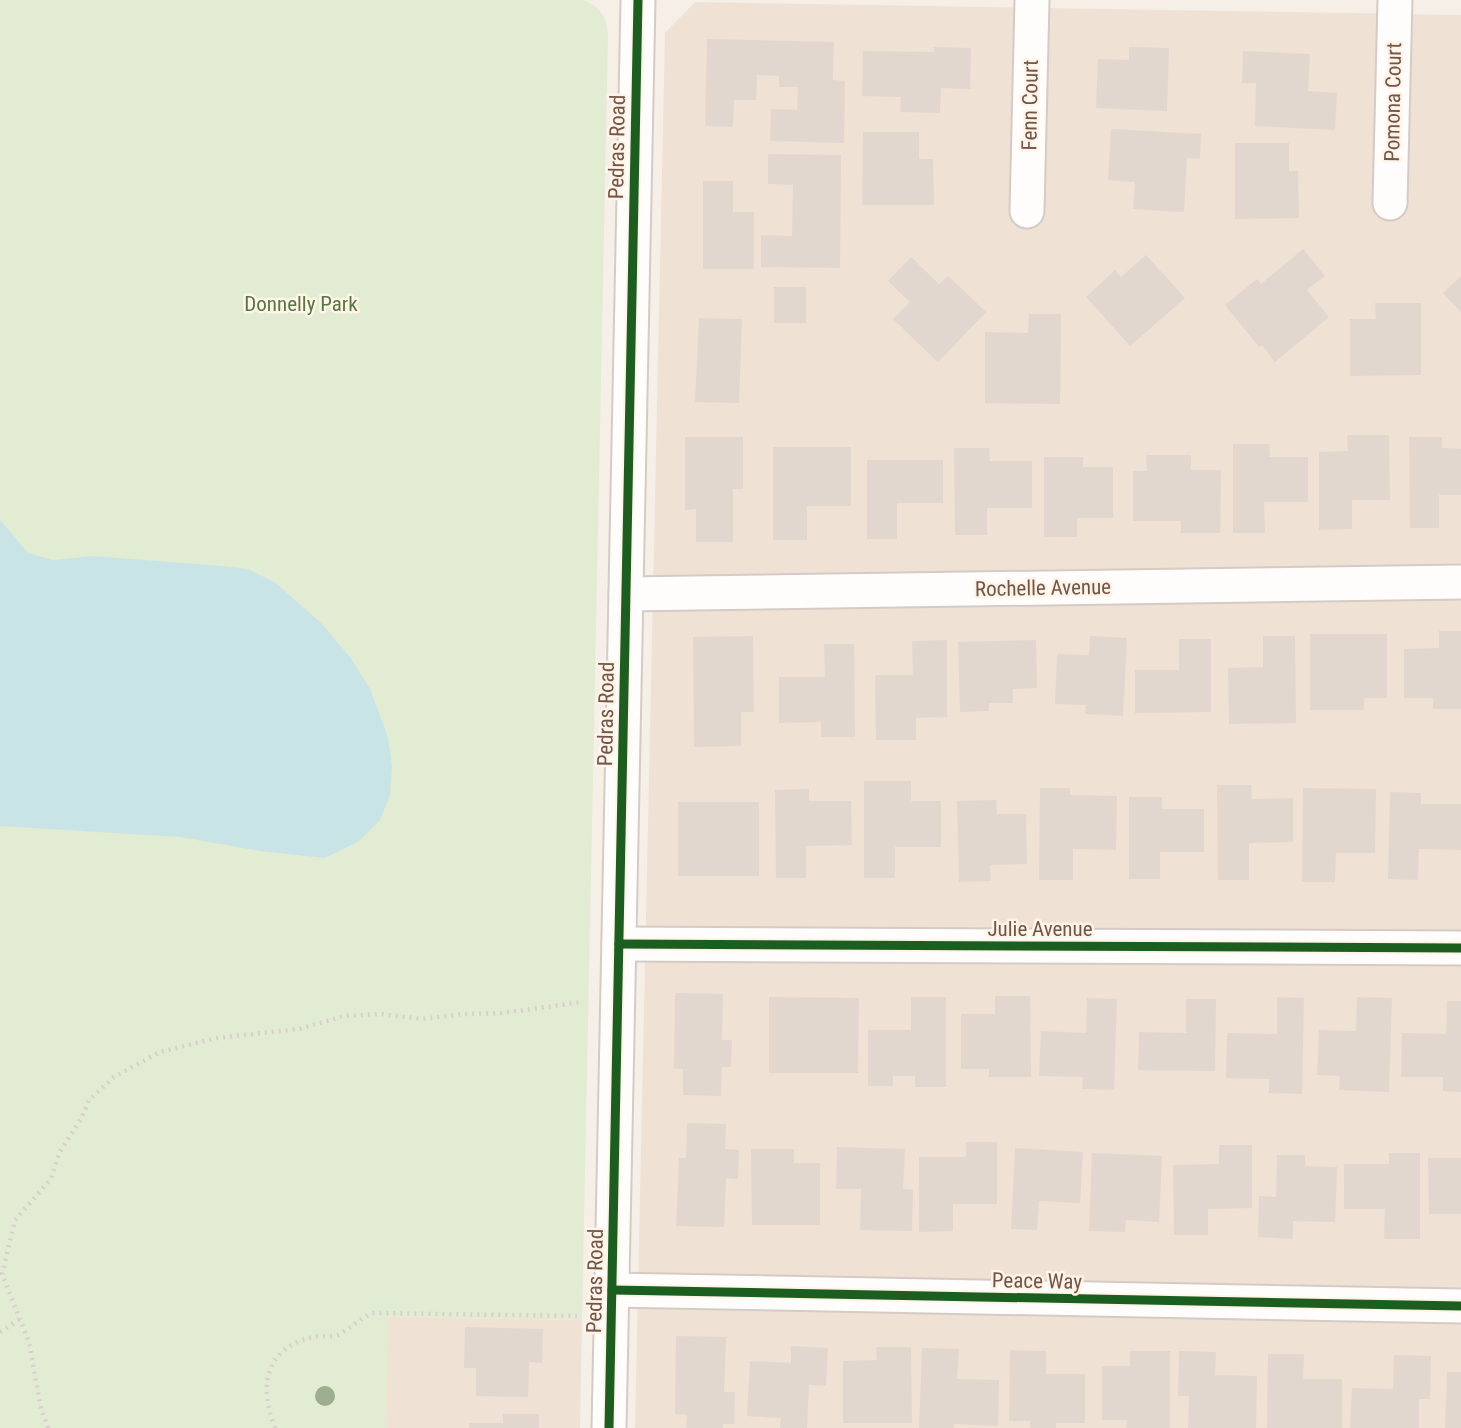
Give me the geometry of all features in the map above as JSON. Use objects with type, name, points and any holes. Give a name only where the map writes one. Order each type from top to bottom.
[{"type":"street","name":"Pedras Road","points":[[610,1428],[638,0]]},
{"type":"street","name":"Fenn Court","points":[[1027,211],[1032,0]]},
{"type":"street","name":"Pomona Court","points":[[1390,203],[1395,0]]},
{"type":"street","name":"Rochelle Avenue","points":[[626,594],[1461,582]]},
{"type":"street","name":"Julie Avenue","points":[[619,944],[1461,948]]},
{"type":"street","name":"Peace Way","points":[[612,1290],[1461,1306]]},
{"type":"path","points":[[48,1428],[41,1408],[29,1342],[2,1274],[15,1220],[51,1179],[59,1153],[81,1119],[89,1100],[114,1077],[160,1052],[217,1038],[299,1029],[344,1016],[381,1014],[422,1019],[502,1013],[583,1002]]},
{"type":"path","points":[[275,1428],[267,1402],[269,1367],[293,1345],[312,1337],[339,1336],[358,1320],[372,1313],[577,1316]]},
{"type":"path","points":[[0,1332],[20,1318]]},
{"type":"shaded area","points":[[695,2],[1461,15],[1461,1428],[635,1428],[665,33]]},
{"type":"shaded area","points":[[387,1317],[582,1320],[580,1428],[386,1428]]},
{"type":"green space","name":"Donnelly Park","points":[[0,0],[583,0],[598,9],[606,23],[608,35],[582,1320],[388,1317],[386,1428],[0,1428]]},
{"type":"water","points":[[0,520],[28,553],[53,560],[94,556],[221,566],[248,569],[276,583],[321,623],[350,657],[370,689],[388,737],[392,766],[390,795],[380,820],[359,841],[325,858],[260,851],[180,837],[0,826]]},
{"type":"building","points":[[707,39],[834,42],[833,80],[845,81],[844,143],[770,141],[771,109],[797,110],[798,87],[779,87],[779,76],[757,75],[756,100],[734,100],[733,127],[705,126]]},
{"type":"building","points":[[934,47],[971,48],[970,89],[941,88],[940,113],[900,112],[901,97],[862,96],[863,51],[934,52]]},
{"type":"building","points":[[1129,47],[1169,48],[1167,111],[1096,108],[1098,59],[1129,60]]},
{"type":"building","points":[[1243,51],[1310,54],[1308,91],[1337,93],[1335,130],[1255,126],[1256,83],[1242,83]]},
{"type":"building","points":[[1111,129],[1201,134],[1200,159],[1187,158],[1184,212],[1133,209],[1135,182],[1108,180]]},
{"type":"building","points":[[863,132],[919,132],[919,159],[933,159],[934,205],[862,205]]},
{"type":"building","points":[[1235,143],[1289,143],[1289,171],[1298,171],[1299,218],[1235,219]]},
{"type":"building","points":[[768,154],[841,155],[840,268],[761,267],[761,235],[792,236],[793,185],[768,184]]},
{"type":"building","points":[[703,181],[733,181],[733,212],[754,212],[754,269],[703,269]]},
{"type":"building","points":[[1303,249],[1325,276],[1307,290],[1329,317],[1275,362],[1262,345],[1259,347],[1225,305],[1257,279],[1261,284]]},
{"type":"building","points":[[1146,255],[1185,298],[1130,346],[1086,297],[1115,270],[1121,277]]},
{"type":"building","points":[[911,257],[939,284],[948,276],[986,312],[938,362],[893,319],[910,302],[888,281]]},
{"type":"building","points":[[1461,276],[1461,312],[1443,293]]},
{"type":"building","points":[[774,287],[806,287],[806,323],[774,323]]},
{"type":"building","points":[[1375,303],[1421,303],[1421,375],[1350,376],[1350,319],[1376,319]]},
{"type":"building","points":[[1029,314],[1061,314],[1060,404],[985,403],[985,332],[1028,333]]},
{"type":"building","points":[[699,318],[742,319],[739,403],[695,402]]},
{"type":"building","points":[[1347,435],[1389,435],[1390,500],[1352,500],[1352,529],[1319,530],[1319,452],[1348,451]]},
{"type":"building","points":[[685,437],[743,437],[743,489],[733,489],[733,542],[696,542],[696,509],[685,510]]},
{"type":"building","points":[[1409,437],[1442,437],[1442,448],[1461,449],[1461,495],[1439,495],[1439,528],[1410,528]]},
{"type":"building","points":[[1233,444],[1269,444],[1270,457],[1308,457],[1308,502],[1264,502],[1265,533],[1233,533]]},
{"type":"building","points":[[773,447],[851,447],[851,506],[807,506],[807,540],[773,540]]},
{"type":"building","points":[[954,448],[989,448],[990,461],[1032,461],[1032,508],[987,508],[987,535],[955,535]]},
{"type":"building","points":[[1146,455],[1191,455],[1191,470],[1221,470],[1220,533],[1181,533],[1181,521],[1133,521],[1133,471],[1147,471]]},
{"type":"building","points":[[1044,457],[1083,457],[1083,467],[1113,467],[1113,518],[1077,518],[1077,537],[1044,537]]},
{"type":"building","points":[[867,460],[943,460],[943,503],[897,503],[897,539],[867,539]]},
{"type":"building","points":[[1439,631],[1461,631],[1461,709],[1433,709],[1433,698],[1404,698],[1404,649],[1439,648]]},
{"type":"building","points":[[1310,634],[1387,634],[1387,698],[1364,698],[1364,710],[1310,710]]},
{"type":"building","points":[[753,636],[754,712],[741,712],[741,746],[694,747],[693,637]]},
{"type":"building","points":[[1090,636],[1127,638],[1123,716],[1085,714],[1086,705],[1055,704],[1057,654],[1089,655]]},
{"type":"building","points":[[1263,636],[1295,636],[1296,723],[1229,724],[1228,668],[1263,667]]},
{"type":"building","points":[[1179,639],[1211,639],[1211,712],[1135,713],[1135,670],[1179,670]]},
{"type":"building","points":[[947,640],[947,717],[916,718],[916,740],[876,740],[875,675],[913,675],[912,641]]},
{"type":"building","points":[[1036,640],[1037,688],[1013,689],[1013,703],[989,703],[989,711],[960,712],[958,642]]},
{"type":"building","points":[[824,644],[854,644],[855,737],[821,737],[821,722],[779,723],[779,677],[825,677]]},
{"type":"building","points":[[864,781],[911,781],[911,801],[941,801],[941,847],[895,847],[895,878],[864,878]]},
{"type":"building","points":[[1217,785],[1251,785],[1252,799],[1293,798],[1293,842],[1249,843],[1249,880],[1218,880]]},
{"type":"building","points":[[1040,788],[1070,788],[1070,795],[1117,796],[1116,850],[1073,849],[1073,880],[1039,880]]},
{"type":"building","points":[[1303,788],[1376,789],[1375,853],[1336,853],[1335,882],[1302,882]]},
{"type":"building","points":[[809,789],[809,801],[851,801],[852,845],[806,846],[806,878],[776,878],[775,790]]},
{"type":"building","points":[[1390,792],[1421,793],[1421,804],[1461,804],[1461,850],[1419,849],[1418,880],[1388,879]]},
{"type":"building","points":[[1129,797],[1162,797],[1162,809],[1204,809],[1204,852],[1160,852],[1160,879],[1129,879]]},
{"type":"building","points":[[996,800],[997,814],[1026,814],[1027,864],[990,865],[991,881],[959,882],[957,801]]},
{"type":"building","points":[[678,802],[759,802],[759,876],[678,876]]},
{"type":"building","points":[[675,993],[723,994],[722,1040],[732,1040],[731,1067],[722,1067],[721,1096],[683,1095],[683,1069],[674,1068]]},
{"type":"building","points":[[995,996],[1030,996],[1031,1077],[989,1077],[989,1069],[961,1069],[961,1014],[995,1014]]},
{"type":"building","points":[[769,997],[859,998],[858,1073],[769,1073]]},
{"type":"building","points":[[911,997],[946,997],[946,1087],[915,1087],[915,1076],[893,1076],[893,1086],[868,1086],[868,1030],[911,1030]]},
{"type":"building","points":[[1277,997],[1304,998],[1302,1094],[1269,1093],[1269,1079],[1226,1078],[1227,1033],[1277,1034]]},
{"type":"building","points":[[1357,997],[1392,998],[1389,1092],[1339,1090],[1340,1076],[1317,1075],[1319,1030],[1356,1031]]},
{"type":"building","points":[[1087,998],[1117,999],[1114,1090],[1082,1089],[1083,1077],[1039,1076],[1041,1031],[1086,1033]]},
{"type":"building","points":[[1186,999],[1216,999],[1215,1071],[1138,1070],[1139,1032],[1186,1033]]},
{"type":"building","points":[[1447,1001],[1461,1001],[1461,1092],[1443,1091],[1443,1077],[1401,1077],[1402,1033],[1446,1034]]},
{"type":"building","points":[[687,1123],[726,1124],[725,1149],[739,1150],[738,1179],[726,1178],[724,1227],[676,1226],[679,1158],[686,1158]]},
{"type":"building","points":[[966,1142],[997,1142],[997,1204],[953,1204],[953,1231],[919,1232],[919,1157],[966,1157]]},
{"type":"building","points":[[1219,1145],[1252,1145],[1252,1208],[1208,1209],[1208,1235],[1174,1235],[1173,1165],[1219,1164]]},
{"type":"building","points":[[837,1147],[905,1149],[903,1189],[913,1190],[912,1231],[860,1230],[861,1189],[836,1189]]},
{"type":"building","points":[[1015,1148],[1083,1152],[1080,1203],[1039,1201],[1037,1230],[1011,1229]]},
{"type":"building","points":[[751,1149],[794,1149],[794,1163],[820,1163],[820,1225],[752,1225]]},
{"type":"building","points":[[1092,1153],[1162,1156],[1159,1222],[1126,1220],[1125,1232],[1089,1231]]},
{"type":"building","points":[[1389,1153],[1420,1153],[1420,1239],[1384,1239],[1385,1209],[1344,1209],[1344,1164],[1389,1164]]},
{"type":"building","points":[[1277,1155],[1305,1155],[1305,1166],[1337,1167],[1335,1222],[1293,1221],[1293,1239],[1258,1237],[1259,1196],[1276,1197]]},
{"type":"building","points":[[1428,1158],[1461,1158],[1461,1214],[1429,1214]]},
{"type":"building","points":[[465,1327],[543,1329],[542,1363],[529,1362],[528,1397],[476,1396],[476,1368],[464,1368]]},
{"type":"building","points":[[676,1336],[726,1337],[724,1392],[735,1392],[734,1424],[723,1424],[723,1428],[686,1428],[687,1415],[675,1414]]},
{"type":"building","points":[[791,1346],[828,1348],[826,1386],[809,1385],[807,1428],[780,1428],[781,1418],[747,1416],[750,1361],[791,1363]]},
{"type":"building","points":[[876,1347],[911,1347],[912,1423],[843,1423],[843,1361],[877,1360]]},
{"type":"building","points":[[922,1348],[959,1349],[957,1379],[999,1380],[998,1426],[954,1424],[954,1428],[919,1428]]},
{"type":"building","points":[[1010,1350],[1046,1351],[1046,1374],[1085,1374],[1085,1423],[1056,1423],[1056,1428],[1030,1428],[1030,1421],[1009,1421]]},
{"type":"building","points":[[1130,1351],[1170,1351],[1170,1428],[1126,1428],[1127,1420],[1102,1420],[1102,1366],[1130,1366]]},
{"type":"building","points":[[1179,1351],[1216,1352],[1215,1375],[1257,1376],[1256,1428],[1188,1428],[1189,1396],[1178,1396]]},
{"type":"building","points":[[1268,1354],[1304,1354],[1303,1379],[1342,1379],[1342,1428],[1267,1428]]},
{"type":"building","points":[[1394,1355],[1431,1356],[1430,1399],[1419,1399],[1419,1428],[1350,1428],[1352,1388],[1393,1389]]},
{"type":"building","points":[[1447,1372],[1461,1372],[1461,1428],[1445,1428]]},
{"type":"building","points":[[503,1414],[539,1414],[539,1428],[469,1428],[469,1423],[503,1423]]},
{"type":"cycle path","points":[[609,1428],[638,0]]},
{"type":"cycle path","points":[[619,944],[1461,948]]},
{"type":"cycle path","points":[[612,1290],[1461,1306]]}]
